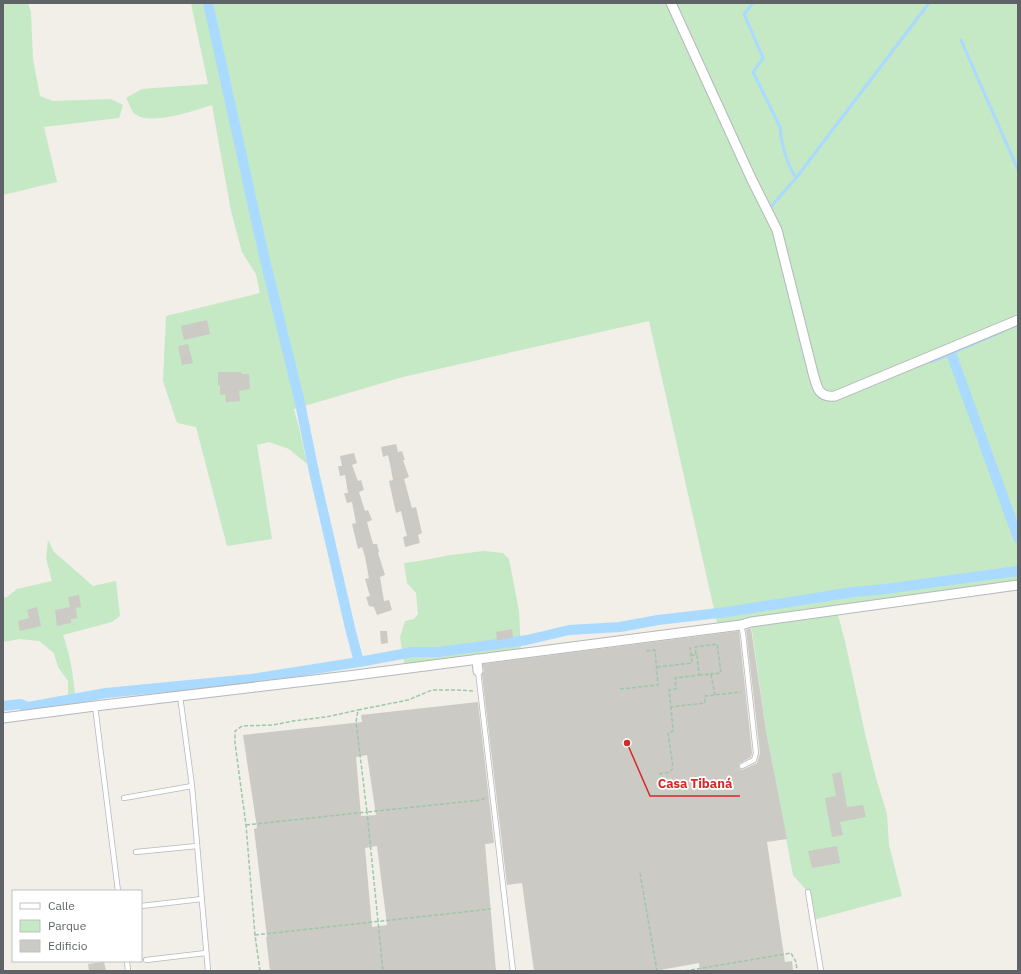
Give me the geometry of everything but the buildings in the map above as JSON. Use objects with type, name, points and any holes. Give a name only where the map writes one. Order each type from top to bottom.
[{"type":"street","points":[[671,3],[751,178],[777,230],[813,373],[817,387],[821,393],[827,397],[835,396],[1018,320]]},
{"type":"street","points":[[3,718],[741,625],[751,622],[1018,584]]},
{"type":"street","points":[[477,659],[478,671]]},
{"type":"lane","points":[[741,625],[756,753],[754,760],[742,766]]},
{"type":"lane","points":[[478,671],[513,971]]},
{"type":"lane","points":[[180,696],[192,786],[208,971]]},
{"type":"lane","points":[[95,706],[118,890]]},
{"type":"lane","points":[[124,798],[192,786]]},
{"type":"lane","points":[[136,852],[197,846]]},
{"type":"lane","points":[[808,892],[821,971]]},
{"type":"lane","points":[[142,906],[202,899]]},
{"type":"lane","points":[[146,960],[206,953]]},
{"type":"path","points":[[659,774],[670,772],[673,768],[668,733],[673,731],[669,690],[676,689],[675,678],[721,673],[717,644],[695,647],[699,675]]},
{"type":"path","points":[[657,667],[692,662],[690,647]]},
{"type":"path","points":[[620,689],[658,685],[655,650],[645,651]]},
{"type":"path","points":[[691,655],[697,655]]},
{"type":"path","points":[[711,674],[715,695]]},
{"type":"path","points":[[260,971],[255,935],[246,826],[235,743],[235,731],[242,726],[273,725],[326,717],[408,700],[432,690],[480,692]]},
{"type":"path","points":[[671,707],[705,703],[705,696],[749,691]]},
{"type":"path","points":[[358,710],[356,722],[367,812],[383,971]]},
{"type":"path","points":[[246,826],[481,800],[492,795]]},
{"type":"path","points":[[640,873],[657,971]]},
{"type":"path","points":[[255,935],[491,909]]},
{"type":"path","points":[[686,971],[791,954],[796,962],[797,971]]},
{"type":"green space","points":[[3,3],[28,3],[31,12],[33,59],[40,96],[53,101],[111,99],[123,105],[119,118],[44,127],[57,182],[3,195]]},
{"type":"green space","points":[[191,3],[1018,3],[1018,584],[837,611],[866,738],[887,814],[889,845],[902,896],[813,920],[808,892],[793,875],[766,731],[751,623],[718,627],[649,321],[403,377],[294,409],[307,464],[289,449],[269,442],[257,445],[272,539],[227,546],[196,427],[177,423],[163,381],[166,316],[260,293],[256,274],[242,252],[231,211],[212,105],[183,114],[149,118],[139,116],[133,112],[126,98],[142,89],[208,84]]},
{"type":"green space","points":[[48,540],[54,552],[93,586],[116,581],[120,616],[112,622],[63,635],[71,662],[76,708],[68,709],[68,681],[58,667],[54,653],[39,641],[20,639],[3,642],[3,598],[7,597],[17,589],[52,581],[46,558]]},
{"type":"green space","points":[[484,551],[503,553],[509,559],[519,611],[521,652],[405,668],[400,637],[405,621],[414,619],[418,614],[416,593],[407,583],[404,563]]},
{"type":"waterway","points":[[208,3],[264,256],[300,403],[314,472],[359,662]]},
{"type":"waterway","points":[[753,3],[744,14],[763,58],[753,72],[780,127],[785,154],[796,178]]},
{"type":"waterway","points":[[768,210],[796,178],[929,3]]},
{"type":"waterway","points":[[961,40],[1018,170]]},
{"type":"waterway","points":[[931,362],[1003,331]]},
{"type":"waterway","points":[[951,353],[1018,538]]},
{"type":"waterway","points":[[3,706],[20,704],[28,707],[106,693],[251,679],[413,652],[439,652],[527,640],[569,630],[620,627],[658,620],[727,612],[853,592],[1018,571]]},
{"type":"place","name":"Casa Tibaná","points":[[627,743]]}]
